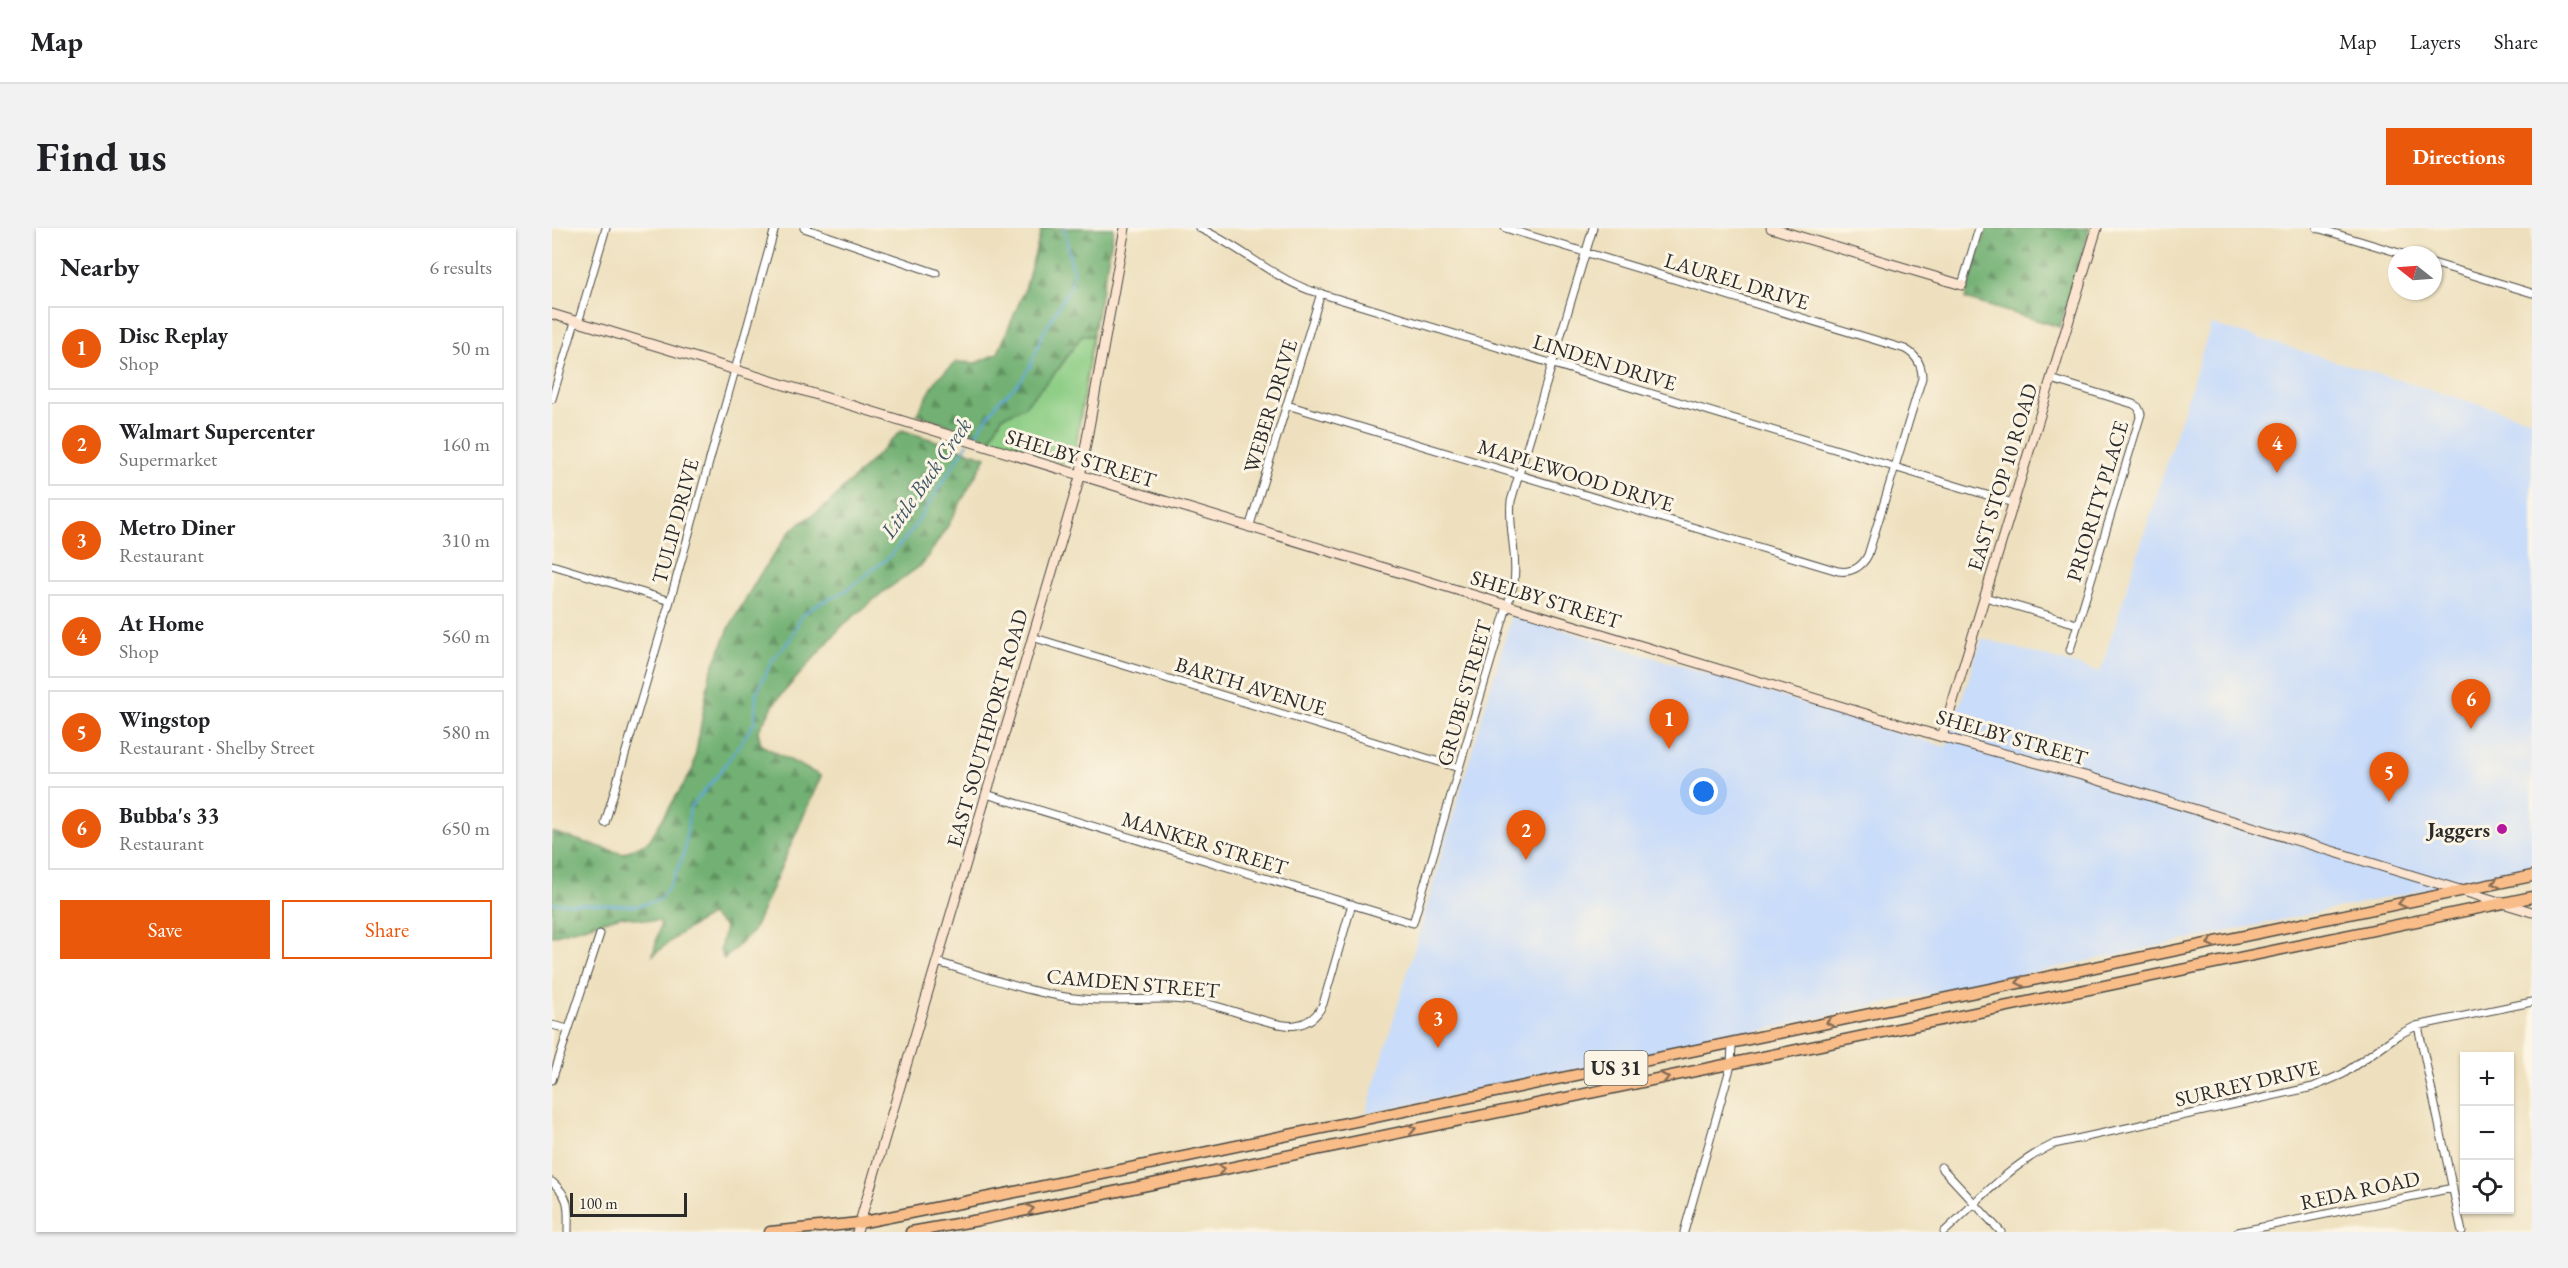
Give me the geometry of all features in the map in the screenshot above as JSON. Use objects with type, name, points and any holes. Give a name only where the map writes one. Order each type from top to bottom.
[{"type":"main road","name":"US 31","points":[[770,1232],[858,1227],[2532,876]]},
{"type":"main road","name":"US 31","points":[[911,1232],[979,1220],[1731,1065],[2532,897]]},
{"type":"street","points":[[552,399],[606,228]]},
{"type":"street","name":"TULIP DRIVE","points":[[605,823],[775,228]]},
{"type":"street","points":[[804,228],[936,273]]},
{"type":"street","name":"EAST SOUTHPORT ROAD","points":[[858,1227],[1080,477],[1125,228]]},
{"type":"street","name":"LINDEN DRIVE","points":[[1201,228],[1239,249],[1278,276],[1321,293],[2013,503]]},
{"type":"street","name":"LAUREL DRIVE","points":[[1506,228],[1911,352],[1919,363],[1922,378],[1894,467]]},
{"type":"street","name":"GRUBE STREET","points":[[1413,923],[1516,572],[1510,512],[1518,475],[1593,228]]},
{"type":"street","points":[[1771,228],[1962,285],[1979,228]]},
{"type":"street","name":"EAST STOP 10 ROAD","points":[[1942,737],[2097,228]]},
{"type":"street","points":[[2317,228],[2388,250]]},
{"type":"street","points":[[2442,266],[2532,293]]},
{"type":"street","name":"WEBER DRIVE","points":[[1250,528],[1321,293]]},
{"type":"street","name":"SHELBY STREET","points":[[552,314],[1080,477],[1942,737],[2085,776],[2532,912]]},
{"type":"street","name":"PRIORITY PLACE","points":[[2051,379],[2133,404],[2141,414],[2070,650]]},
{"type":"street","name":"MAPLEWOOD DRIVE","points":[[1287,405],[1838,571],[1855,569],[1868,555],[1894,467]]},
{"type":"street","points":[[552,565],[670,601]]},
{"type":"street","points":[[1985,597],[2077,624]]},
{"type":"street","name":"BARTH AVENUE","points":[[1032,637],[1459,768]]},
{"type":"street","name":"MANKER STREET","points":[[986,794],[1413,923]]},
{"type":"street","name":"CAMDEN STREET","points":[[937,962],[1064,997],[1097,1000],[1159,998],[1188,1000],[1221,1006],[1281,1024],[1296,1025],[1310,1021],[1323,1004],[1352,904]]},
{"type":"street","points":[[552,1080],[600,934]]},
{"type":"street","name":"SURREY DRIVE","points":[[1944,1232],[2019,1163],[2054,1144],[2313,1088],[2343,1074],[2398,1035],[2418,1026],[2532,1002]]},
{"type":"street","points":[[552,1024],[568,1029]]},
{"type":"street","points":[[2418,1026],[2462,1232]]},
{"type":"street","points":[[1684,1232],[1731,1065],[1732,1044]]},
{"type":"street","points":[[1941,1167],[2001,1232]]},
{"type":"street","points":[[552,1182],[563,1191],[568,1202],[568,1232]]},
{"type":"street","name":"REDA ROAD","points":[[2238,1232],[2452,1188]]},
{"type":"shaded area","points":[[2211,324],[2532,420],[2532,867],[1366,1114],[1512,614],[1946,747],[1982,638],[2100,672]]},
{"type":"green space","points":[[1042,228],[1114,228],[1093,336],[1082,335],[1060,367],[1024,407],[1002,417],[990,439],[917,414],[937,379],[956,362],[976,363],[998,353],[1025,289]]},
{"type":"green space","points":[[1987,228],[2090,228],[2060,327],[1965,299]]},
{"type":"green space","points":[[1082,335],[1093,336],[1074,458],[1063,464],[990,439],[1002,417],[1024,407],[1060,367]]},
{"type":"green space","points":[[902,430],[986,457],[947,527],[923,564],[843,625],[776,701],[758,731],[761,745],[821,776],[753,931],[724,959],[720,951],[725,927],[710,915],[681,933],[653,955],[661,922],[621,916],[552,936],[552,832],[623,854],[649,841],[693,769],[710,674],[730,626],[759,576],[791,530],[828,504]]},
{"type":"waterway","name":"Little Buck Creek","points":[[972,439],[999,401],[1018,384],[1030,367],[1042,335],[1071,286],[1073,272],[1064,228]]},
{"type":"waterway","name":"Little Buck Creek","points":[[552,903],[637,906],[659,900],[672,882],[684,854],[690,808],[718,775],[755,722],[756,694],[773,659],[789,641],[802,615],[820,603],[844,592],[888,558],[910,533],[968,443]]},
{"type":"place","name":"At Home","points":[[2277,473]]},
{"type":"place","name":"Bubba's 33","points":[[2471,729]]},
{"type":"place","name":"Disc Replay","points":[[1669,749]]},
{"type":"place","name":"Wingstop","points":[[2389,802]]},
{"type":"place","name":"Jaggers","points":[[2502,829]]},
{"type":"place","name":"Walmart Supercenter","points":[[1526,860]]},
{"type":"place","name":"Metro Diner","points":[[1438,1048]]}]
